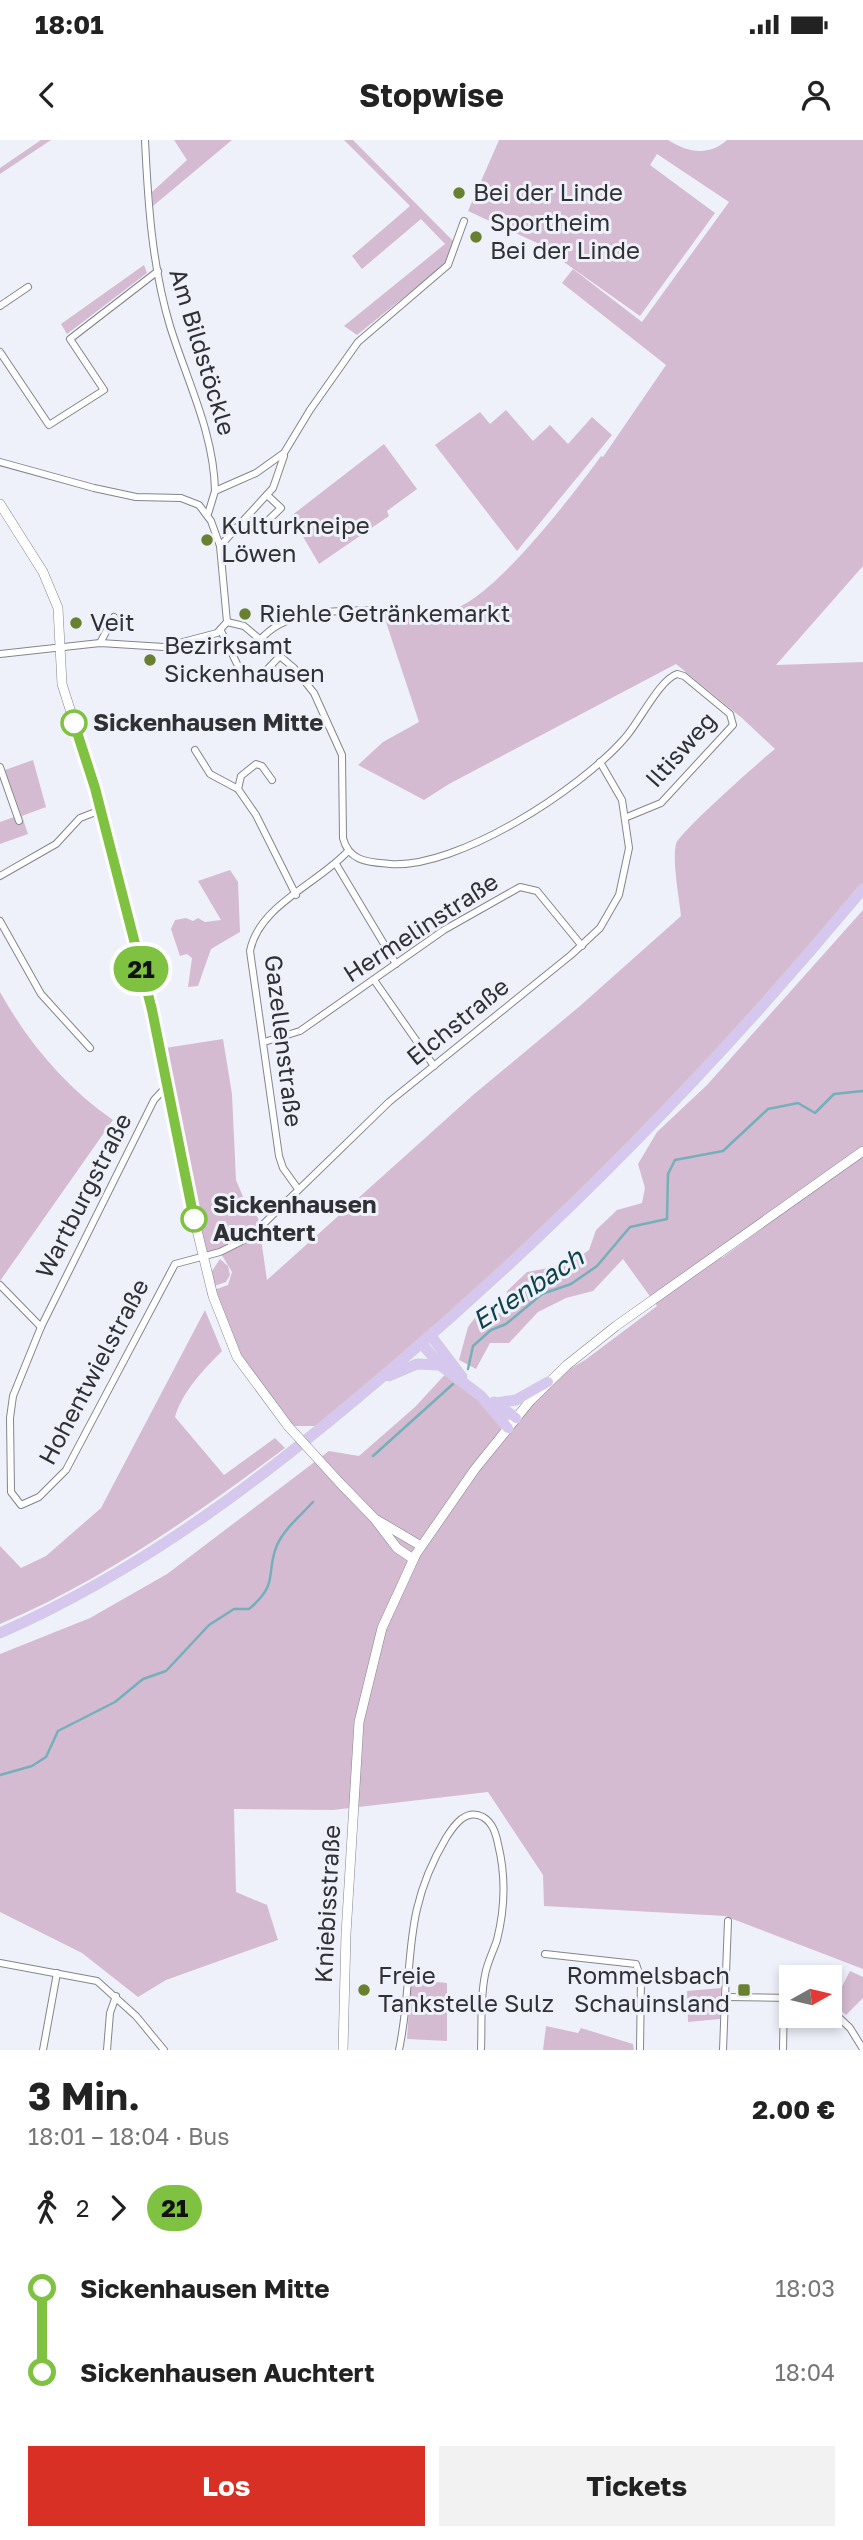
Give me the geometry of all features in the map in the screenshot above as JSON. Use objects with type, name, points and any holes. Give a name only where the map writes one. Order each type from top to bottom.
[{"type":"main road","points":[[0,1633],[117,1574],[191,1527],[254,1481],[431,1336],[559,1218],[669,1108],[863,889]]},
{"type":"main road","points":[[431,1336],[464,1380]]},
{"type":"main road","points":[[422,1343],[440,1365],[464,1380],[481,1396],[508,1428]]},
{"type":"main road","points":[[376,1383],[417,1364],[440,1365]]},
{"type":"main road","points":[[496,1403],[516,1400],[548,1382]]},
{"type":"main road","points":[[481,1396],[516,1418]]},
{"type":"street","name":"Am Bildstöckle","points":[[145,140],[149,216],[158,271],[170,325],[211,446],[215,491]]},
{"type":"street","points":[[219,547],[276,483],[284,453],[310,410],[358,342],[448,265],[464,220]]},
{"type":"street","points":[[0,352],[49,425],[104,390],[70,339],[72,336],[158,271]]},
{"type":"street","points":[[0,306],[28,287]]},
{"type":"street","points":[[206,512],[215,491],[256,473],[284,453]]},
{"type":"street","points":[[0,462],[136,497],[181,498],[206,512],[219,547],[227,622],[221,631],[164,647],[100,643],[0,654]]},
{"type":"street","points":[[241,524],[253,529],[263,528],[281,509],[267,495]]},
{"type":"street","points":[[0,505],[53,592],[58,608],[62,684],[101,810],[152,1010],[204,1258],[213,1296],[230,1344],[251,1379],[288,1426],[374,1518],[397,1548],[413,1559]]},
{"type":"street","points":[[260,640],[275,627],[299,615],[377,610]]},
{"type":"street","points":[[100,643],[114,617]]},
{"type":"street","points":[[227,622],[241,625],[309,683],[340,750],[344,770],[344,838],[348,851],[359,860],[386,864],[417,864],[437,859],[531,812],[600,762]]},
{"type":"street","points":[[221,631],[240,670],[260,677],[280,656]]},
{"type":"street","name":"Iltisweg","points":[[600,762],[634,727],[666,680],[677,674],[690,679],[733,718],[733,725],[662,803],[626,817]]},
{"type":"street","points":[[195,750],[212,776],[238,789],[256,815],[296,895]]},
{"type":"street","name":"Elchstraße","points":[[204,1258],[244,1241],[384,1106],[582,946],[605,921],[621,889],[629,859],[626,817],[618,791],[600,762]]},
{"type":"street","points":[[238,789],[241,776],[256,764],[262,766],[272,780]]},
{"type":"street","points":[[0,767],[2,782],[19,821]]},
{"type":"street","points":[[0,876],[56,844],[80,818],[101,810]]},
{"type":"street","name":"Gazellenstraße","points":[[298,1189],[283,1168],[279,1156],[251,967],[252,942],[266,918],[336,864],[348,851]]},
{"type":"street","points":[[336,864],[396,964]]},
{"type":"street","name":"Hermelinstraße","points":[[264,1042],[300,1031],[444,930],[515,889],[525,886],[542,897],[582,946]]},
{"type":"street","points":[[0,921],[41,994],[90,1048]]},
{"type":"street","points":[[374,980],[434,1066]]},
{"type":"street","name":"Wartburgstraße","points":[[17,1503],[11,1484],[11,1409],[18,1380],[41,1327],[154,1100],[167,1086]]},
{"type":"street","name":"Kniebisstraße","points":[[343,2050],[355,1760],[361,1709],[374,1653],[391,1605],[413,1559],[452,1499],[548,1382],[601,1337],[863,1152]]},
{"type":"street","name":"Hohentwielstraße","points":[[17,1503],[32,1502],[60,1478],[116,1381],[171,1270],[182,1262],[204,1258]]},
{"type":"street","name":"Wartburgstraße","points":[[0,1285],[41,1327]]},
{"type":"street","points":[[374,1518],[421,1546]]},
{"type":"street","points":[[399,2050],[410,1938],[419,1895],[433,1861],[453,1826],[464,1818],[476,1815],[486,1819],[494,1829],[504,1888],[499,1929],[484,1983],[481,2050]]},
{"type":"street","points":[[723,2050],[728,1921]]},
{"type":"street","points":[[545,1954],[636,1964],[641,1979],[640,2050]]},
{"type":"street","points":[[0,1963],[93,1979],[116,1996],[164,2050]]},
{"type":"street","points":[[43,2050],[57,1973]]},
{"type":"street","points":[[107,2050],[110,2013],[116,1996]]},
{"type":"street","points":[[725,1997],[779,1997]]},
{"type":"street","points":[[842,2019],[863,2049]]},
{"type":"street","points":[[783,2050],[785,2028]]},
{"type":"shaded area","points":[[41,140],[51,140],[0,174],[0,168]]},
{"type":"shaded area","points":[[174,140],[232,140],[153,206],[152,192],[187,160]]},
{"type":"shaded area","points":[[344,140],[353,140],[453,241],[445,264],[357,335],[344,326],[445,244],[421,219],[362,269],[352,256],[410,206]]},
{"type":"shaded area","points":[[499,140],[668,140],[690,150],[705,151],[727,140],[863,140],[863,566],[776,665],[863,662],[863,889],[609,1169],[324,1426],[288,1426],[252,1381],[211,1291],[228,1285],[232,1272],[220,1252],[204,1258],[179,1156],[165,1048],[223,1039],[232,1094],[236,1180],[244,1199],[258,1218],[267,1280],[473,1095],[580,1006],[681,916],[675,869],[676,844],[705,812],[775,749],[676,664],[449,784],[424,800],[358,765],[383,742],[419,722],[383,613],[427,613],[453,609],[470,601],[489,586],[532,543],[601,456],[603,457],[666,365],[562,283],[573,269],[642,322],[729,202],[657,154],[650,165],[715,213],[640,316],[537,243],[468,211]]},
{"type":"shaded area","points":[[144,265],[147,273],[67,334],[61,324]]},
{"type":"shaded area","points":[[506,410],[533,441],[550,425],[568,444],[592,417],[612,435],[517,551],[435,445],[480,412],[490,424]]},
{"type":"shaded area","points":[[384,444],[417,489],[387,511],[389,516],[319,564],[291,516]]},
{"type":"shaded area","points":[[33,760],[46,807],[22,816],[28,834],[0,844],[0,822],[14,817],[16,823],[23,820],[5,770]]},
{"type":"shaded area","points":[[230,870],[238,882],[240,932],[211,949],[198,986],[188,987],[192,958],[187,954],[180,956],[171,929],[175,920],[186,918],[193,921],[198,918],[205,922],[221,920],[198,881]]},
{"type":"shaded area","points":[[863,910],[863,1146],[718,1252],[722,1258],[863,1154],[863,1969],[725,1916],[544,1906],[543,1875],[488,1792],[333,1810],[234,1809],[236,1892],[267,1905],[278,1940],[166,1980],[138,1997],[82,1953],[0,1912],[0,1654],[90,1618],[167,1574],[329,1451],[359,1456],[415,1407],[451,1368],[508,1428],[548,1382],[585,1360],[657,1306],[623,1259],[593,1291],[566,1298],[538,1312],[509,1343],[490,1343],[476,1369],[459,1360],[468,1327],[477,1315],[504,1313],[507,1291],[527,1272],[569,1264],[589,1250],[596,1230],[617,1210],[642,1203],[645,1188],[638,1164],[657,1132],[707,1085]]},
{"type":"shaded area","points":[[0,992],[35,1046],[49,1062],[79,1093],[113,1120],[0,1281]]},
{"type":"shaded area","points":[[220,1259],[228,1266],[230,1275],[226,1282],[214,1286],[212,1271]]},
{"type":"shaded area","points":[[205,1310],[222,1351],[188,1390],[175,1417],[224,1475],[275,1438],[285,1448],[148,1545],[76,1587],[0,1624],[0,1546],[21,1568],[46,1556],[101,1508]]},
{"type":"shaded area","points":[[850,1971],[863,1977],[863,1998],[846,2015],[842,2012],[842,1987]]},
{"type":"shaded area","points":[[411,1979],[447,1983],[447,2041],[407,2039]]},
{"type":"shaded area","points":[[721,1988],[720,2019],[688,2022],[687,1991]]},
{"type":"shaded area","points":[[546,2026],[578,2033],[581,2028],[633,2044],[634,2050],[543,2050]]},
{"type":"waterway","name":"Erlenbach","points":[[468,1369],[473,1346],[491,1330],[506,1324],[542,1294],[571,1284],[597,1266],[630,1227],[667,1219],[668,1174],[675,1160],[723,1151],[768,1109],[798,1103],[815,1113],[834,1094],[863,1091]]},
{"type":"waterway","name":"Erlenbach","points":[[373,1456],[453,1384]]},
{"type":"waterway","name":"Erlenbach","points":[[0,1775],[32,1766],[46,1757],[58,1731],[115,1702],[143,1679],[166,1671],[209,1625],[234,1609],[249,1609],[265,1592],[280,1539],[313,1502]]},
{"type":"bus line","name":"21","points":[[74,723],[95,788],[117,883],[152,1010],[194,1219]]},
{"type":"place","name":"Bei der Linde","points":[[459,193]]},
{"type":"place","name":"Sportheim Bei der Linde","points":[[476,237]]},
{"type":"place","name":"Kulturkneipe Löwen","points":[[207,540]]},
{"type":"place","name":"Riehle Getränkemarkt","points":[[245,614]]},
{"type":"place","name":"Veit","points":[[76,623]]},
{"type":"place","name":"Bezirksamt Sickenhausen","points":[[150,660]]},
{"type":"place","name":"Sickenhausen Mitte","points":[[74,723]]},
{"type":"place","name":"Sickenhausen Auchtert","points":[[194,1219]]},
{"type":"place","name":"Freie Tankstelle Sulz","points":[[364,1990]]},
{"type":"place","name":"Rommelsbach Schauinsland","points":[[744,1990]]}]
